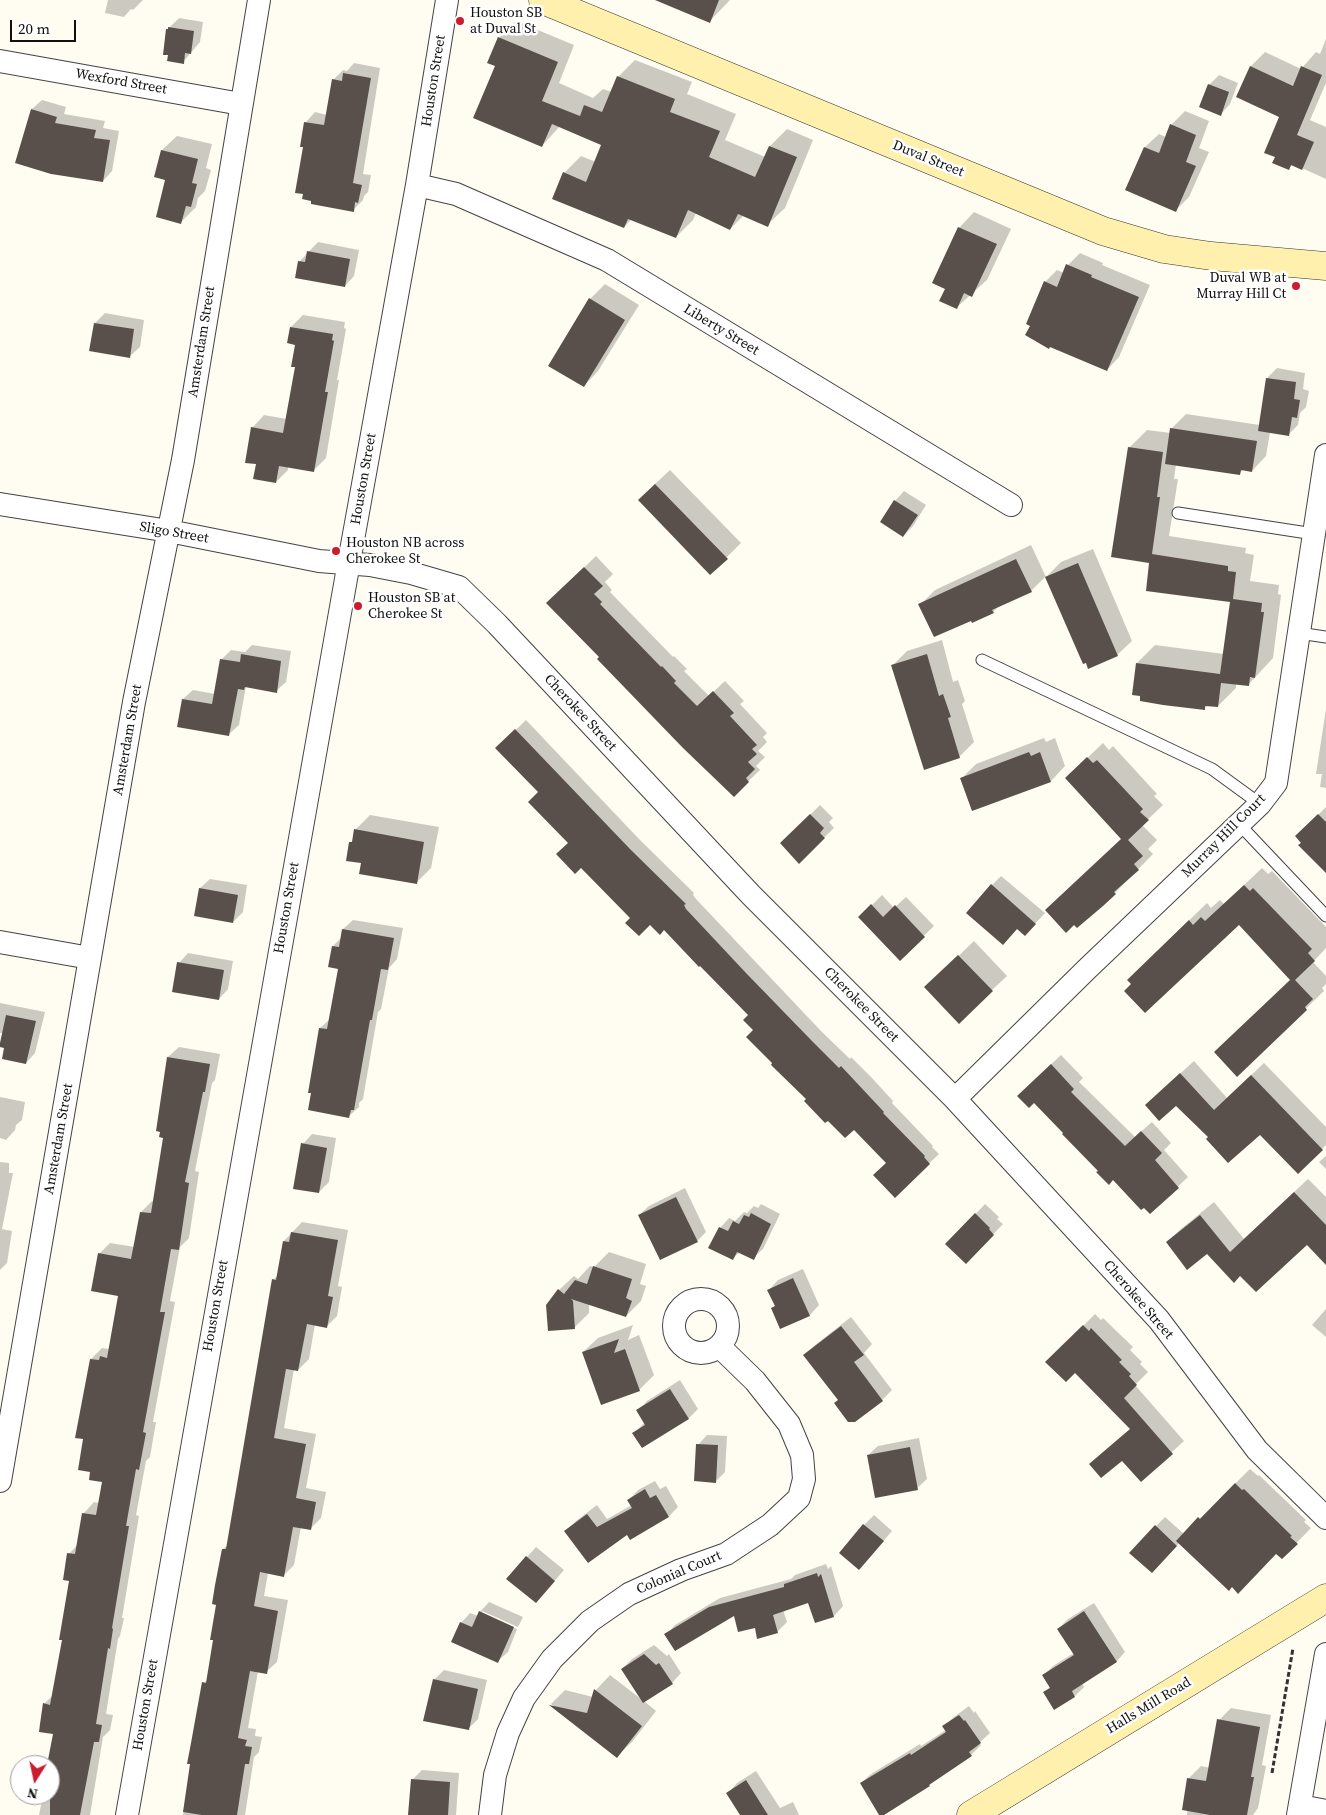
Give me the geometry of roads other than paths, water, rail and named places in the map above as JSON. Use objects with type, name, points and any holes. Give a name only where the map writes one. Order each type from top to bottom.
[{"type":"street","name":"Amsterdam Street","points":[[0,1481],[8,1383],[90,958],[134,702],[183,460],[259,0]]},
{"type":"street","name":"Houston Street","points":[[127,1815],[348,562],[417,185],[448,0]]},
{"type":"street","name":"Duval Street","points":[[543,0],[1103,231],[1164,249],[1211,256],[1326,266]]},
{"type":"street","name":"Wexford Street","points":[[0,61],[242,104]]},
{"type":"street","name":"Liberty Street","points":[[417,185],[456,194],[607,260],[1011,505]]},
{"type":"street","name":"Murray Hill Court","points":[[955,1099],[1087,969],[1260,804],[1276,783],[1326,455]]},
{"type":"street","name":"Sligo Street","points":[[0,504],[169,531],[319,561],[348,562]]},
{"type":"street","name":"Cherokee Street","points":[[348,562],[411,573],[459,587],[497,624],[751,895],[955,1099],[1159,1320],[1257,1450],[1326,1518]]},
{"type":"street","points":[[0,942],[90,958]]},
{"type":"street","name":"Colonial Court","points":[[490,1815],[495,1775],[508,1733],[524,1698],[552,1659],[590,1621],[629,1594],[681,1570],[726,1554],[770,1525],[799,1498],[804,1479],[802,1455],[789,1424],[755,1381],[719,1346]]},
{"type":"street","name":"Halls Mill Road","points":[[971,1815],[1326,1598]]},
{"type":"street","points":[[1326,1654],[1299,1811],[1326,1811]]},
{"type":"lane","points":[[1178,513],[1314,534]]},
{"type":"lane","points":[[1299,633],[1326,637]]},
{"type":"lane","points":[[982,660],[1212,769],[1260,804]]},
{"type":"lane","points":[[1239,824],[1326,916]]},
{"type":"place","name":"Houston SB at Duval St","points":[[460,21]]},
{"type":"place","name":"Duval WB at Murray Hill Ct","points":[[1296,286]]},
{"type":"place","name":"Houston NB across Cherokee St","points":[[336,551]]},
{"type":"place","name":"Houston SB at Cherokee St","points":[[358,606]]}]
